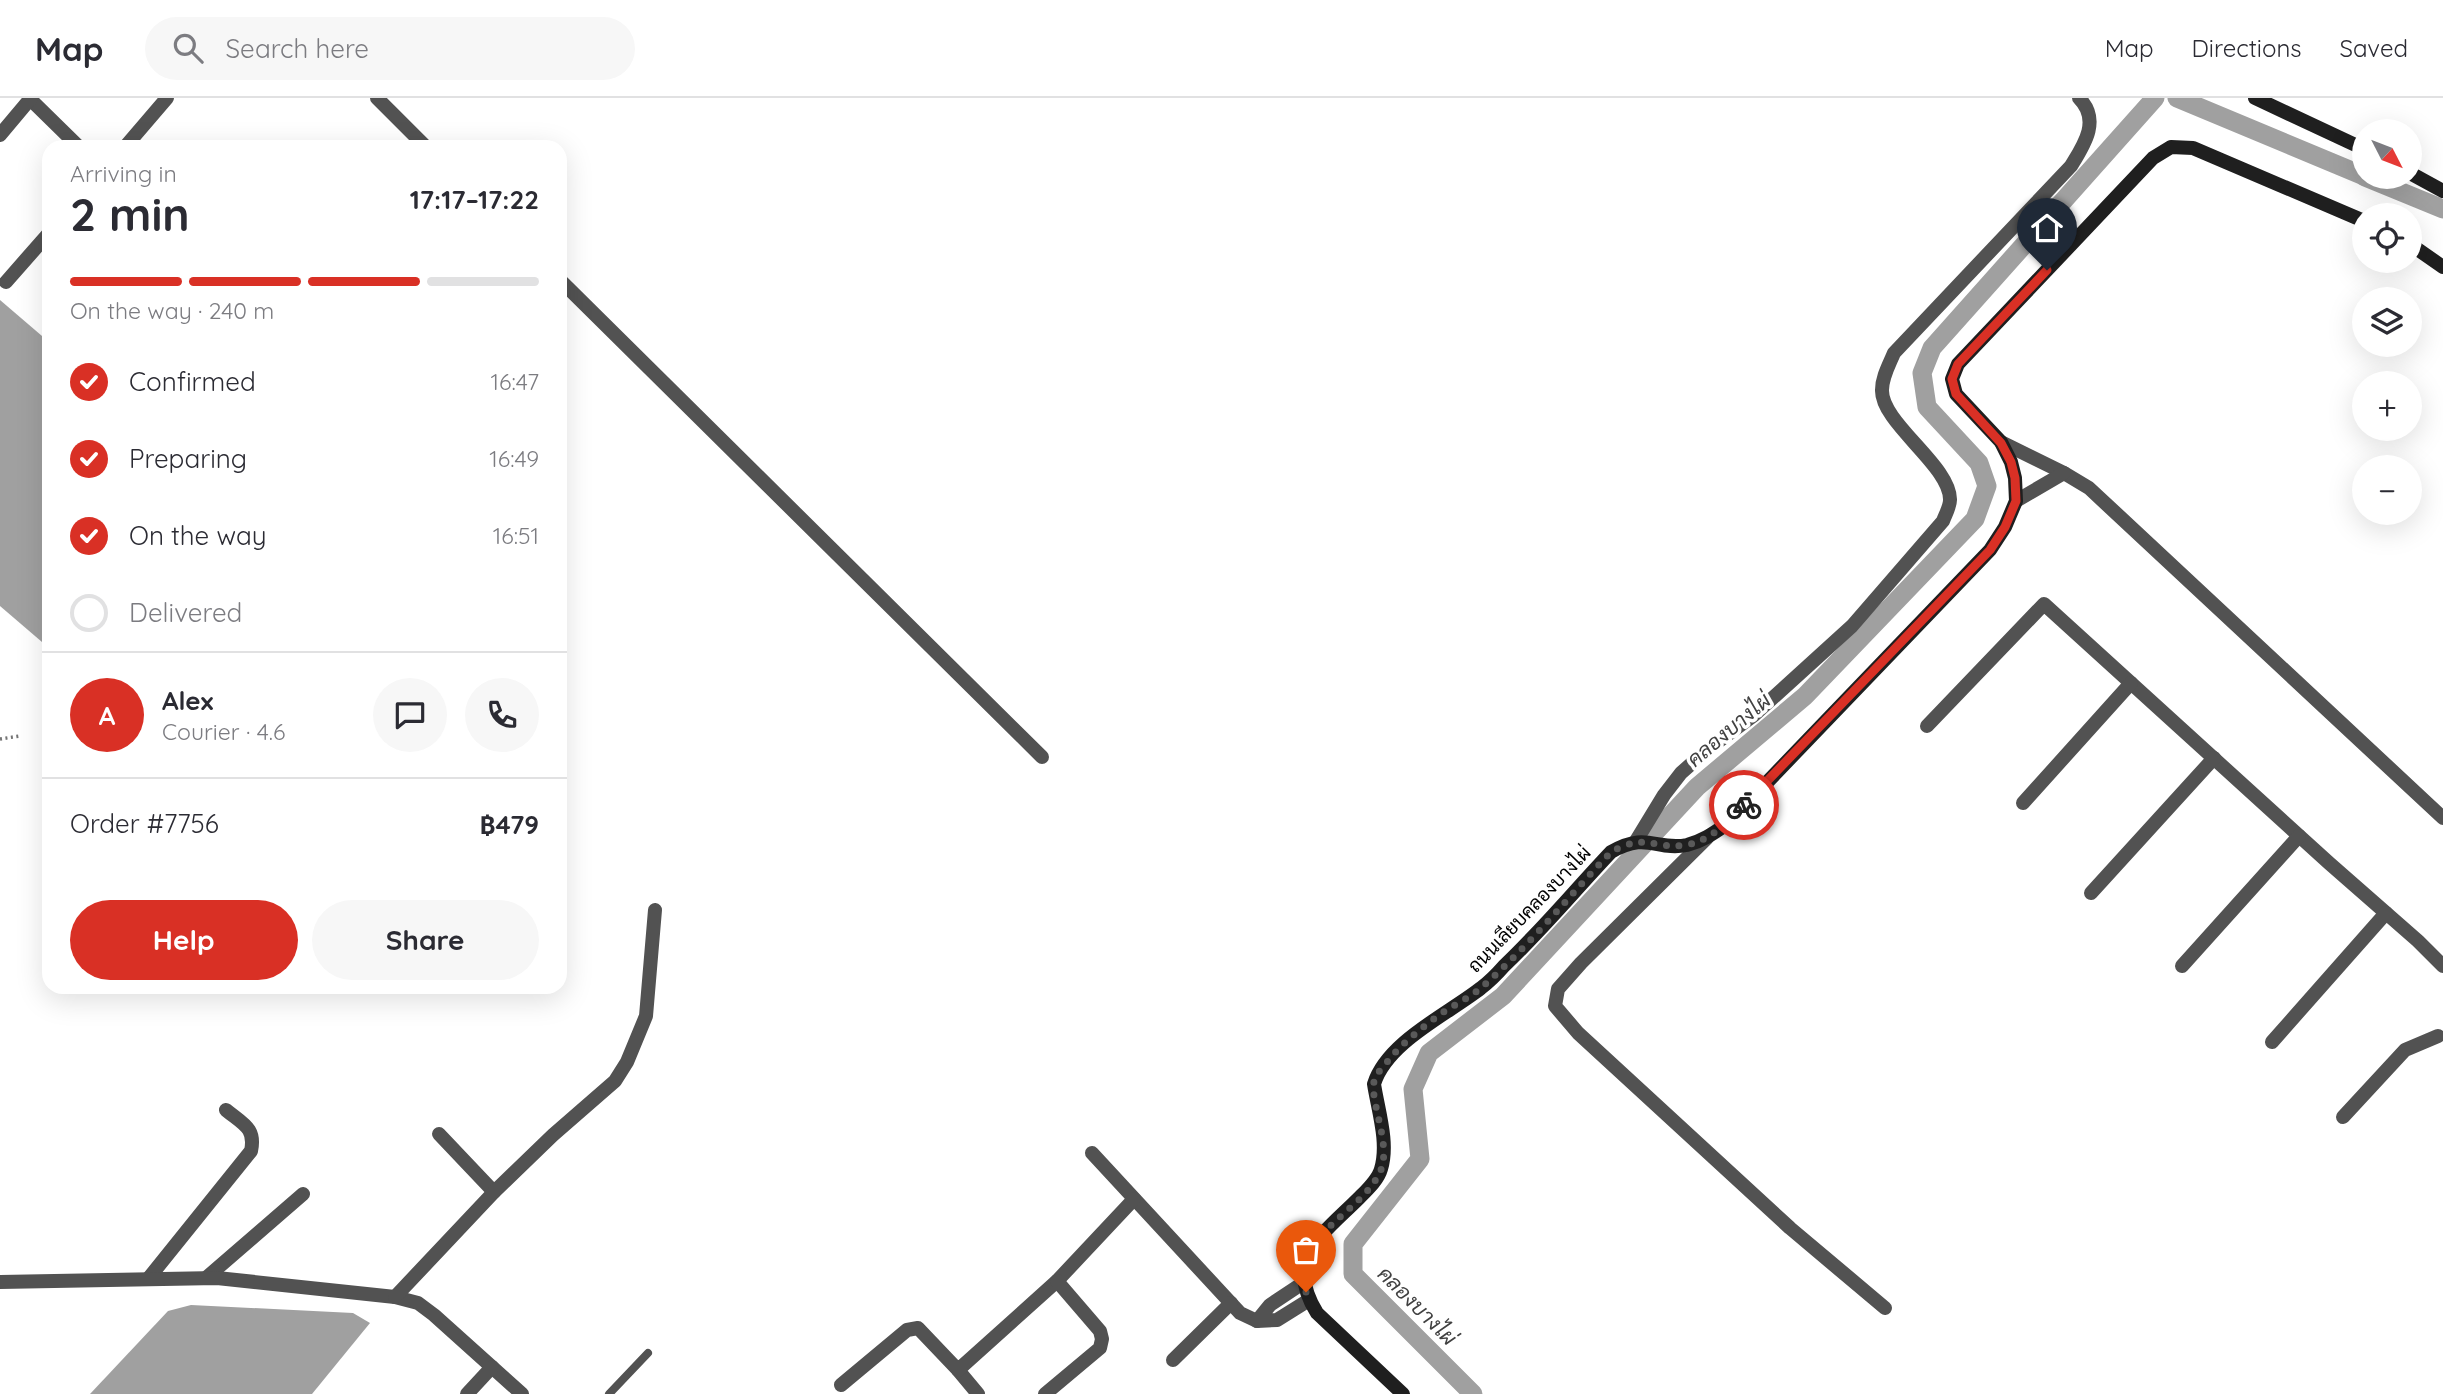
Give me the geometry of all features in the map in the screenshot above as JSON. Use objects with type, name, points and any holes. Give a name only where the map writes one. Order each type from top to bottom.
[{"type":"street","points":[[0,135],[30,98],[72,140]]},
{"type":"street","points":[[131,140],[167,98]]},
{"type":"street","points":[[377,98],[419,140]]},
{"type":"street","points":[[1707,838],[1685,845],[1639,841],[1664,794],[1681,773],[1708,748],[1754,715],[1852,626],[1944,521],[1950,500],[1947,489],[1934,467],[1887,409],[1881,393],[1883,378],[1894,354],[2071,166],[2090,132],[2090,116],[2079,98]]},
{"type":"street","points":[[2255,98],[2352,143]]},
{"type":"street","points":[[1885,1308],[1790,1228],[1578,1032],[1555,1006],[1558,989],[1707,838],[1727,824],[1990,550],[2005,527],[2016,501],[2015,478],[2011,462],[2001,443],[1956,394],[1952,379],[1958,364],[2153,158],[2171,147],[2193,148],[2352,216]]},
{"type":"street","points":[[2422,180],[2443,191]]},
{"type":"street","points":[[6,282],[42,241]]},
{"type":"street","points":[[2422,252],[2443,267]]},
{"type":"street","points":[[567,287],[1042,757]]},
{"type":"street","points":[[2001,443],[2064,472],[2089,488],[2443,818]]},
{"type":"street","points":[[2016,501],[2064,472]]},
{"type":"street","points":[[1927,726],[2044,604],[2443,966]]},
{"type":"street","points":[[2022,803],[2131,683]]},
{"type":"street","points":[[2091,893],[2214,758]]},
{"type":"street","points":[[2182,966],[2299,836]]},
{"type":"street","name":"ถนนเลียบคลองบางไผ่","points":[[1303,1283],[1310,1248],[1364,1193],[1381,1171],[1384,1157],[1383,1137],[1374,1084],[1380,1070],[1400,1047],[1439,1015],[1480,989],[1506,965],[1611,852],[1625,844],[1639,841]]},
{"type":"street","points":[[394,1297],[494,1192],[553,1135],[615,1081],[627,1062],[646,1016],[656,911]]},
{"type":"street","points":[[2272,1042],[2386,913]]},
{"type":"street","points":[[2343,1117],[2405,1050],[2441,1038]]},
{"type":"street","points":[[148,1279],[251,1152],[254,1140],[252,1132],[226,1110]]},
{"type":"street","points":[[439,1134],[494,1192]]},
{"type":"street","points":[[1091,1153],[1240,1313],[1250,1320],[1277,1320],[1309,1300]]},
{"type":"street","points":[[206,1278],[303,1194]]},
{"type":"street","points":[[958,1370],[1057,1281],[1134,1199]]},
{"type":"street","points":[[0,1282],[206,1278],[394,1297],[418,1303],[522,1394]]},
{"type":"street","points":[[1045,1394],[1100,1348],[1102,1339],[1100,1331],[1057,1281]]},
{"type":"street","points":[[1257,1321],[1270,1305],[1303,1283],[1317,1314],[1403,1394]]},
{"type":"street","points":[[1173,1360],[1231,1303]]},
{"type":"street","points":[[841,1385],[907,1330],[918,1328],[978,1394]]},
{"type":"street","points":[[467,1394],[492,1367]]},
{"type":"lane","points":[[609,1394],[648,1353]]},
{"type":"path","points":[[0,739],[20,736]]},
{"type":"shaded area","points":[[0,300],[42,336],[42,642],[0,606]]},
{"type":"shaded area","points":[[191,1305],[353,1313],[370,1323],[312,1394],[90,1394],[168,1311]]},
{"type":"waterway","name":"คลองบางไผ่","points":[[1473,1394],[1353,1274],[1353,1244],[1420,1159],[1413,1089],[1429,1053],[1503,996],[1697,787],[1805,696],[1975,519],[1987,486],[1979,463],[1927,407],[1922,373],[1932,348],[2155,98]]},
{"type":"waterway","points":[[2177,98],[2352,171]]},
{"type":"waterway","points":[[2394,189],[2443,209]]},
{"type":"way so far","points":[[1306,1292],[1303,1276],[1310,1248],[1364,1193],[1381,1171],[1384,1157],[1383,1137],[1374,1084],[1380,1070],[1400,1047],[1439,1015],[1480,989],[1506,965],[1611,852],[1625,844],[1636,842],[1685,845],[1707,838],[1727,824],[1744,805]]},
{"type":"route","points":[[1744,805],[1990,550],[2005,527],[2016,501],[2011,462],[2001,443],[1956,394],[1952,379],[1958,364],[2047,270]]}]
